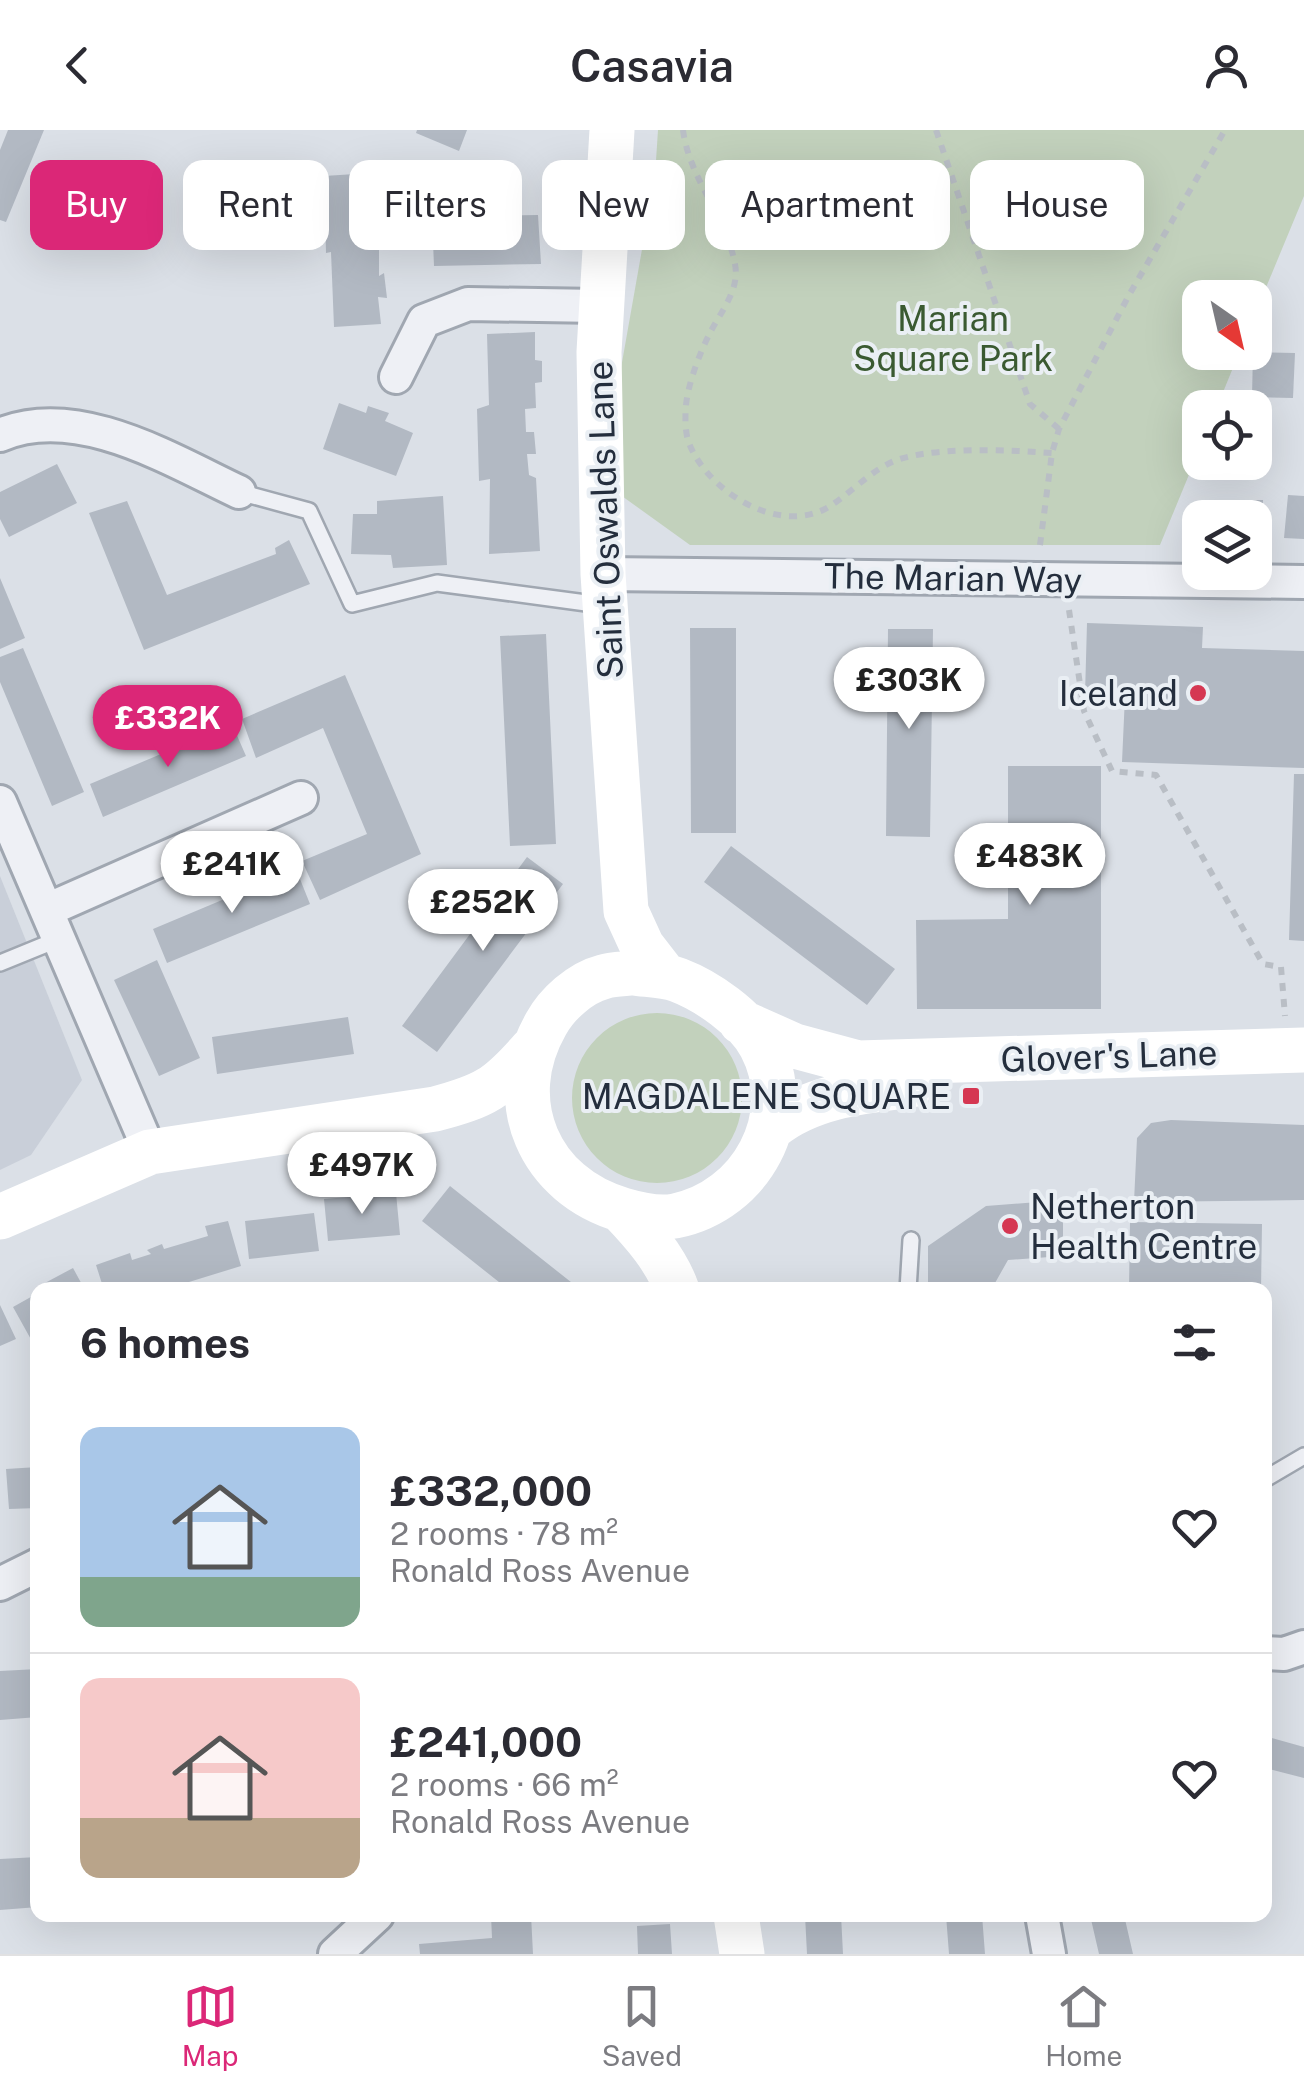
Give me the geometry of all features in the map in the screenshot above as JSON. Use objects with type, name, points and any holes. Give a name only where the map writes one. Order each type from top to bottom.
[{"type":"street","name":"Saint Oswalds Lane","points":[[612,130],[600,306],[604,590],[626,911],[642,946],[666,977]]},
{"type":"street","points":[[396,377],[424,321],[468,304],[600,306]]},
{"type":"street","points":[[0,434],[62,424],[124,438],[239,492]]},
{"type":"street","name":"The Marian Way","points":[[604,590],[1065,579],[1304,582]]},
{"type":"street","points":[[53,925],[301,798]]},
{"type":"street","points":[[0,802],[150,1152]]},
{"type":"street","points":[[0,1218],[150,1152],[435,1110],[477,1098],[504,1080],[532,1050],[554,1009],[600,960],[626,911]]},
{"type":"street","points":[[574,992],[601,977],[633,974],[676,978],[741,1022],[760,1044],[771,1076],[771,1128],[746,1174],[716,1201],[696,1238],[682,1282]]},
{"type":"street","name":"Glover's Lane","points":[[741,1022],[795,1046],[858,1063],[1298,1057]]},
{"type":"street","points":[[532,1050],[527,1112],[546,1157]]},
{"type":"street","name":"Glover's Lane","points":[[771,1128],[790,1113],[838,1096],[910,1085],[1298,1057]]},
{"type":"street","points":[[435,1110],[489,1117],[546,1157],[580,1190],[620,1209],[643,1216],[674,1216],[716,1201]]},
{"type":"street","points":[[620,1209],[643,1234],[676,1282]]},
{"type":"street","points":[[0,1584],[30,1569]]},
{"type":"street","points":[[1272,1653],[1304,1647]]},
{"type":"street","points":[[335,1954],[369,1922]]},
{"type":"street","points":[[737,1922],[742,1954]]},
{"type":"street","points":[[1043,1922],[1050,1954]]},
{"type":"lane","points":[[239,492],[309,512],[352,604],[437,583],[604,590]]},
{"type":"lane","points":[[0,963],[53,925]]},
{"type":"lane","points":[[908,1282],[911,1240]]},
{"type":"lane","points":[[1272,1475],[1304,1456]]},
{"type":"path","points":[[683,130],[686,154],[713,205],[736,266],[734,292],[708,336],[686,404],[688,442],[716,482],[757,511],[790,517],[825,509],[891,462],[1006,449],[1052,453]]},
{"type":"path","points":[[936,130],[1030,404],[1059,429]]},
{"type":"path","points":[[1040,546],[1052,453],[1059,429],[1129,295],[1225,130]]},
{"type":"path","points":[[1065,579],[1084,711],[1112,771],[1156,774],[1263,964],[1281,966],[1298,1057]]},
{"type":"shaded area","points":[[0,876],[82,1080],[31,1155],[0,1170]]},
{"type":"green space","name":"Marian Square Park","points":[[658,130],[1304,130],[1304,196],[1269,280],[1182,280],[1182,370],[1232,370],[1224,390],[1182,390],[1182,480],[1187,480],[1160,545],[690,545],[601,481],[642,250],[685,250],[685,160],[656,160]]},
{"type":"green space","points":[[657,1013],[690,1020],[717,1038],[735,1065],[742,1098],[735,1131],[717,1158],[690,1176],[657,1183],[624,1176],[597,1158],[579,1131],[572,1098],[579,1065],[597,1038],[624,1020]]},
{"type":"building","points":[[8,130],[44,130],[6,222],[0,220],[0,150]]},
{"type":"building","points":[[467,130],[459,151],[416,133]]},
{"type":"building","points":[[349,174],[349,250],[379,250],[379,276],[384,273],[387,298],[378,297],[381,324],[334,327],[331,252],[326,253],[329,176]]},
{"type":"building","points":[[522,215],[538,215],[541,264],[434,266],[433,250],[522,250]]},
{"type":"building","points":[[535,332],[535,360],[542,361],[542,382],[535,383],[536,408],[525,409],[526,432],[534,432],[536,454],[527,454],[529,475],[536,478],[540,551],[489,554],[490,479],[479,481],[477,409],[489,405],[487,334]]},
{"type":"building","points":[[1272,352],[1295,353],[1293,398],[1272,397],[1272,390],[1252,390],[1253,370],[1272,370]]},
{"type":"building","points":[[339,403],[366,413],[368,406],[389,413],[385,421],[413,433],[396,476],[323,449]]},
{"type":"building","points":[[57,464],[77,503],[9,537],[0,519],[0,492]]},
{"type":"building","points":[[1288,495],[1304,496],[1304,539],[1284,538]]},
{"type":"building","points":[[443,496],[447,565],[393,568],[391,555],[351,554],[353,514],[377,514],[377,501]]},
{"type":"building","points":[[127,501],[167,595],[276,554],[275,548],[289,540],[310,584],[144,650],[89,513]]},
{"type":"building","points":[[0,578],[25,638],[0,649]]},
{"type":"building","points":[[1087,623],[1203,627],[1202,648],[1304,651],[1304,768],[1122,762],[1125,696],[1085,695]]},
{"type":"building","points":[[690,628],[736,628],[736,833],[691,833]]},
{"type":"building","points":[[888,629],[933,629],[930,837],[886,836]]},
{"type":"building","points":[[546,634],[556,844],[510,846],[500,636]]},
{"type":"building","points":[[23,648],[84,792],[52,806],[0,682],[0,657]]},
{"type":"building","points":[[345,675],[421,854],[320,900],[302,861],[367,834],[323,728],[256,758],[242,719]]},
{"type":"building","points":[[232,724],[246,756],[103,817],[90,784]]},
{"type":"building","points":[[1008,766],[1101,766],[1101,1009],[917,1009],[916,920],[1008,919]]},
{"type":"building","points":[[1294,774],[1304,774],[1304,941],[1289,940]]},
{"type":"building","points":[[731,846],[895,969],[867,1005],[704,882]]},
{"type":"building","points":[[527,857],[563,884],[437,1052],[402,1026]]},
{"type":"building","points":[[296,869],[310,904],[167,963],[153,929]]},
{"type":"building","points":[[157,960],[200,1058],[159,1076],[114,980]]},
{"type":"building","points":[[348,1017],[354,1054],[217,1074],[212,1037]]},
{"type":"building","points":[[1171,1120],[1304,1125],[1304,1200],[1134,1202],[1137,1138],[1151,1123]]},
{"type":"building","points":[[450,1186],[571,1282],[499,1282],[422,1221]]},
{"type":"building","points":[[396,1193],[400,1235],[328,1241],[324,1199]]},
{"type":"building","name":"Netherton Health Centre","points":[[1063,1200],[1063,1256],[1008,1260],[996,1282],[928,1282],[928,1246],[986,1206]]},
{"type":"building","points":[[314,1213],[319,1251],[249,1259],[245,1221]]},
{"type":"building","points":[[228,1221],[241,1266],[189,1282],[101,1282],[96,1265],[130,1253],[132,1260],[151,1254],[147,1250],[162,1244],[164,1249],[208,1236],[205,1226]]},
{"type":"building","points":[[1130,1222],[1262,1224],[1261,1282],[1129,1282]]},
{"type":"building","points":[[73,1268],[81,1282],[47,1282]]},
{"type":"building","points":[[30,1297],[30,1338],[13,1307]]},
{"type":"building","points":[[0,1305],[16,1339],[0,1346]]},
{"type":"building","points":[[30,1468],[30,1508],[9,1509],[6,1469]]},
{"type":"building","points":[[30,1669],[30,1718],[0,1720],[0,1671]]},
{"type":"building","points":[[1272,1738],[1304,1747],[1304,1778],[1272,1770]]},
{"type":"building","points":[[30,1857],[30,1908],[0,1910],[0,1859]]},
{"type":"building","points":[[491,1922],[531,1922],[533,1954],[420,1954],[419,1944],[492,1938]]},
{"type":"building","points":[[805,1922],[841,1922],[843,1954],[807,1954]]},
{"type":"building","points":[[947,1922],[983,1922],[985,1954],[949,1954]]},
{"type":"building","points":[[1092,1922],[1126,1922],[1133,1954],[1099,1954]]},
{"type":"building","points":[[670,1924],[672,1954],[638,1954],[637,1926]]},
{"type":"place","name":"Iceland","points":[[1198,693]]},
{"type":"place","name":"MAGDALENE SQUARE","points":[[971,1096]]},
{"type":"place","name":"Netherton Health Centre","points":[[1010,1226]]}]
